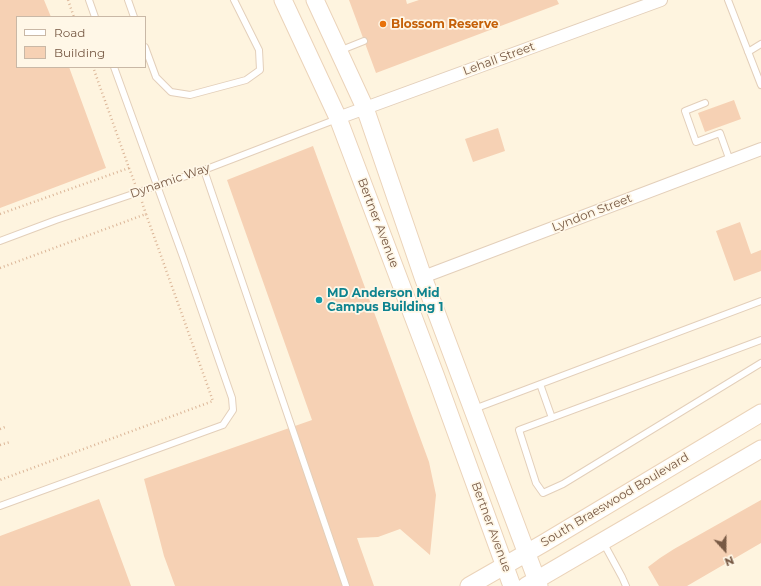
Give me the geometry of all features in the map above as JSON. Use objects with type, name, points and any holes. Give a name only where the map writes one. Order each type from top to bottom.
[{"type":"street","name":"Bertner Avenue","points":[[283,0],[338,118],[512,586]]},
{"type":"street","name":"Bertner Avenue","points":[[315,0],[365,108],[424,277],[526,552],[534,584]]},
{"type":"street","name":"Lehall Street","points":[[338,118],[661,0]]},
{"type":"street","name":"Lyndon Street","points":[[424,277],[761,149]]},
{"type":"street","points":[[413,317],[429,326],[462,413],[485,441]]},
{"type":"street","name":"South Braeswood Boulevard","points":[[468,586],[761,413]]},
{"type":"street","points":[[534,584],[761,449]]},
{"type":"lane","points":[[89,0],[95,16]]},
{"type":"lane","points":[[128,0],[134,16]]},
{"type":"lane","points":[[146,50],[156,77],[171,92],[190,95],[246,80],[260,70],[259,50],[234,0]]},
{"type":"lane","points":[[728,0],[761,85]]},
{"type":"lane","points":[[339,51],[364,41]]},
{"type":"lane","points":[[748,52],[761,44]]},
{"type":"lane","points":[[0,506],[224,425],[233,410],[232,398],[114,68]]},
{"type":"lane","points":[[705,103],[685,111],[696,142],[720,133],[730,161]]},
{"type":"lane","name":"Dynamic Way","points":[[0,241],[157,185],[204,170],[338,118]]},
{"type":"lane","points":[[204,170],[346,586]]},
{"type":"lane","points":[[473,409],[761,301]]},
{"type":"lane","points":[[761,340],[519,430],[536,483],[543,493],[563,484],[761,363]]},
{"type":"lane","points":[[540,384],[552,418]]},
{"type":"lane","points":[[603,542],[626,586]]},
{"type":"path","points":[[68,0],[74,16]]},
{"type":"path","points":[[0,214],[129,168],[93,68]]},
{"type":"path","points":[[0,268],[146,214],[213,401],[0,480]]},
{"type":"path","points":[[0,429],[5,427]]},
{"type":"path","points":[[0,445],[10,442]]},
{"type":"building","points":[[0,0],[44,0],[51,16],[16,16],[16,68],[69,68],[106,168],[0,208]]},
{"type":"building","points":[[349,0],[406,0],[407,4],[419,0],[557,0],[559,4],[376,73]]},
{"type":"building","points":[[734,100],[741,119],[705,132],[698,113]]},
{"type":"building","points":[[498,128],[505,151],[473,162],[465,139]]},
{"type":"building","points":[[313,146],[429,462],[436,495],[430,555],[400,529],[378,537],[357,538],[374,586],[175,586],[164,556],[144,479],[312,420],[227,180]]},
{"type":"building","points":[[740,222],[751,254],[761,250],[761,271],[734,281],[716,231]]},
{"type":"building","points":[[99,499],[131,586],[0,586],[0,536]]},
{"type":"building","points":[[761,500],[761,543],[687,586],[659,586],[648,567],[674,549]]},
{"type":"place","name":"Blossom Reserve","points":[[383,24]]},
{"type":"place","name":"MD Anderson Mid Campus Building 1","points":[[319,300]]}]
